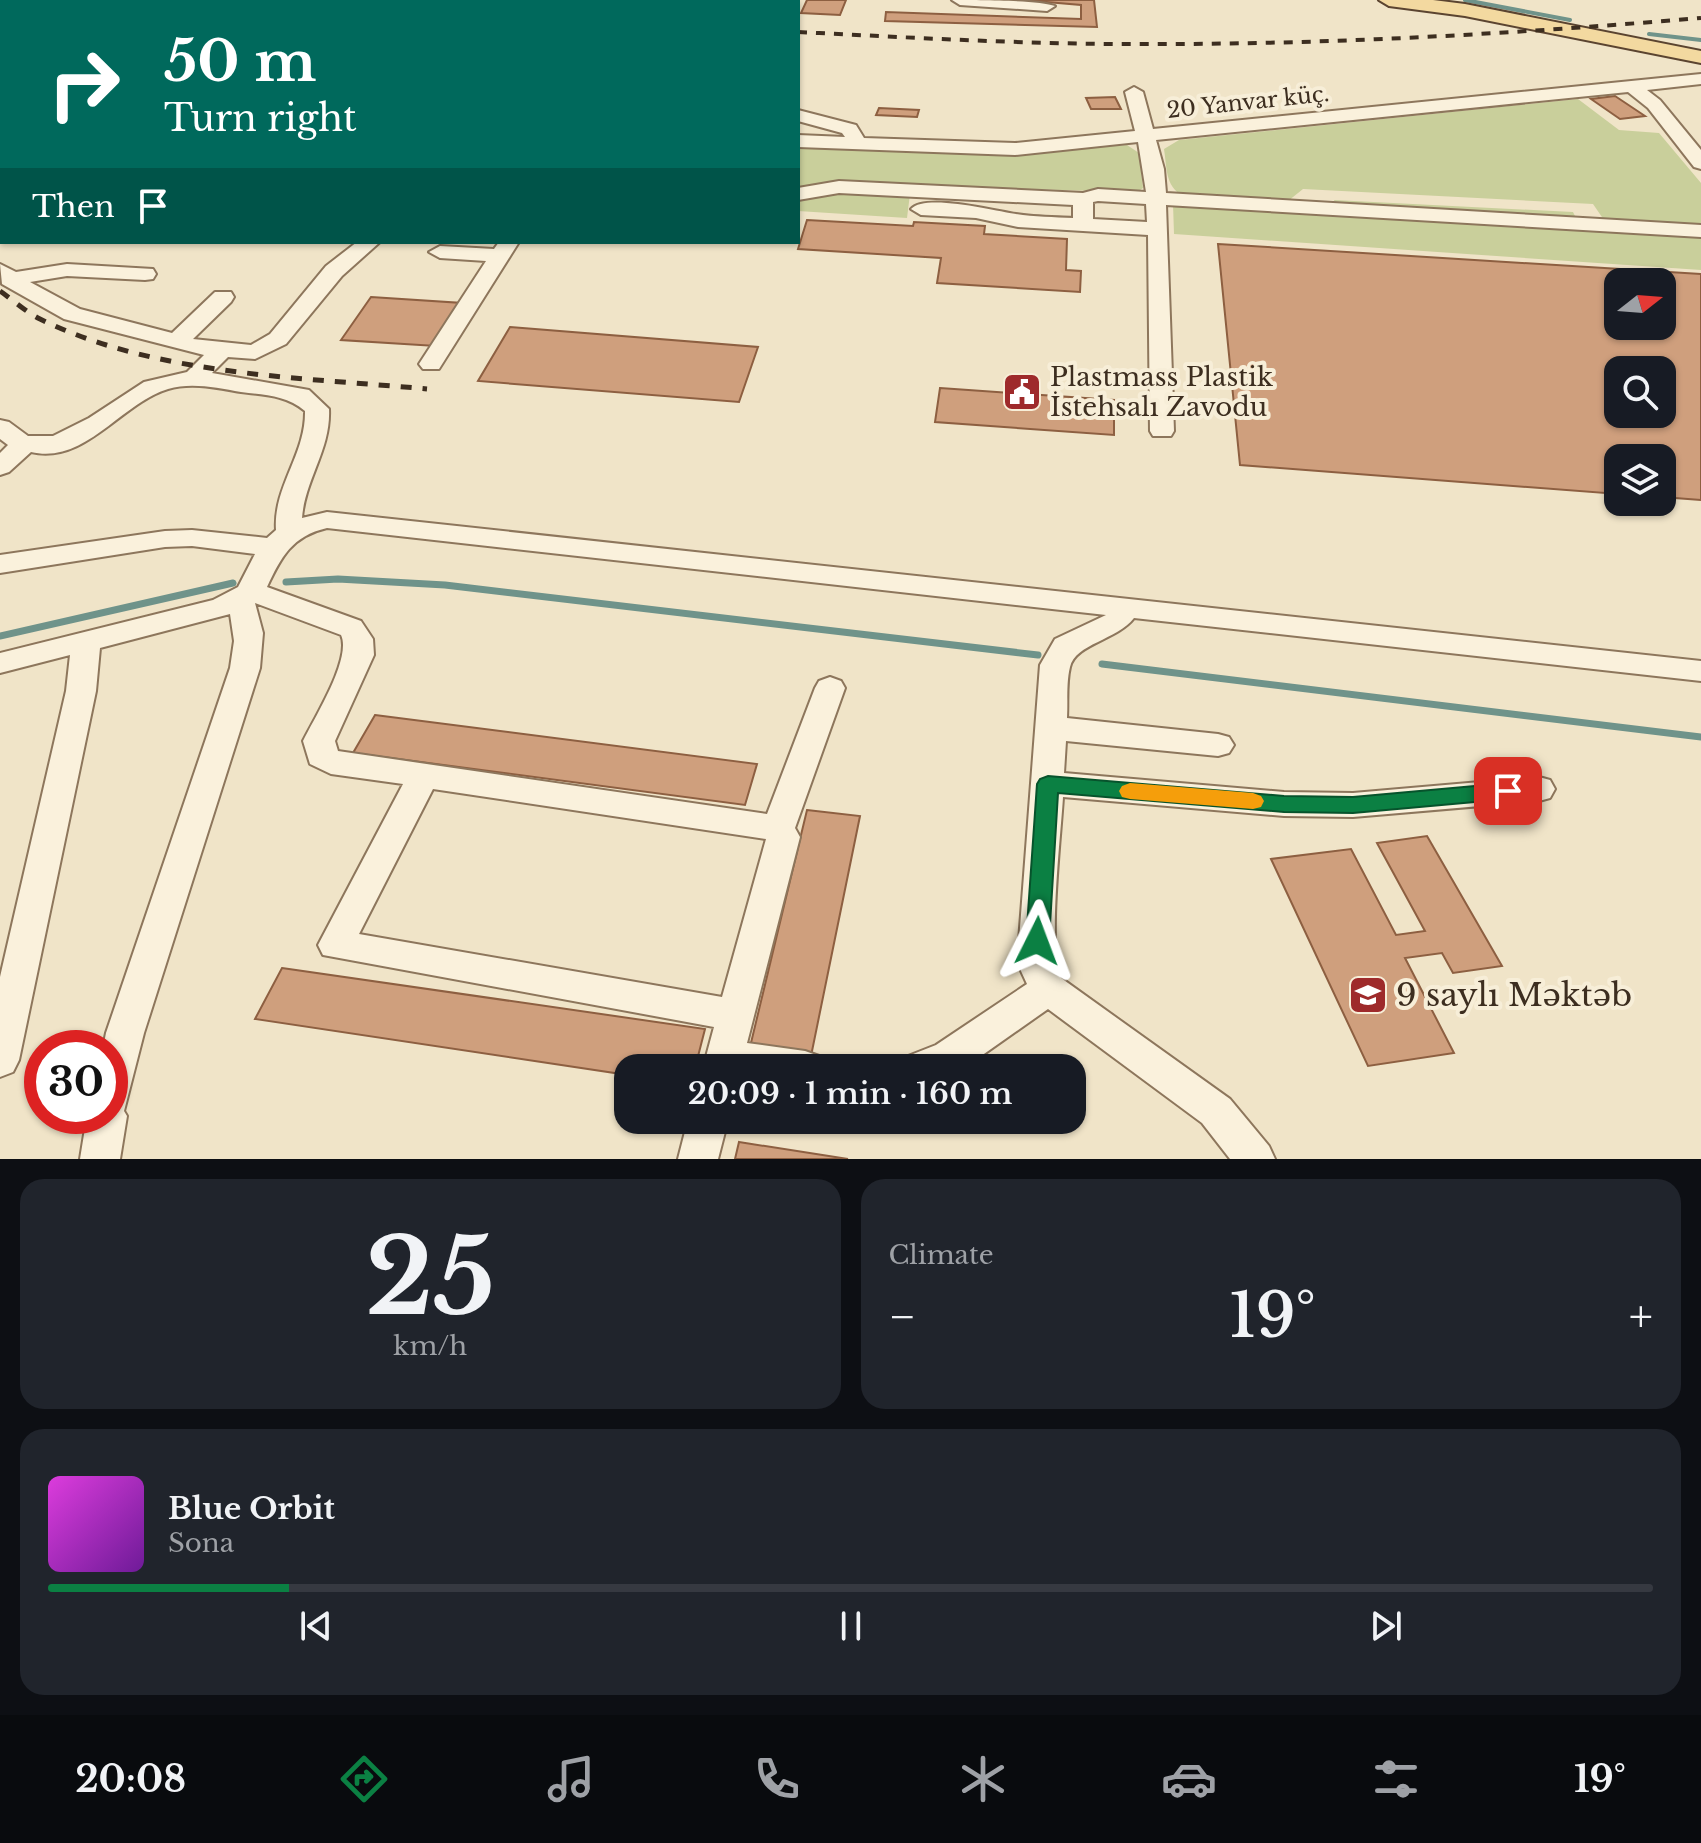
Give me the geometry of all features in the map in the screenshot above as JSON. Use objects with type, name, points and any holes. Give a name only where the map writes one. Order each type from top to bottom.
[{"type":"main road","points":[[1389,0],[1455,8],[1701,57]]},
{"type":"street","points":[[960,0],[1047,6]]},
{"type":"street","name":"20 Yanvar küç.","points":[[800,141],[1003,149],[1701,79]]},
{"type":"street","points":[[1633,87],[1654,104],[1701,163]]},
{"type":"street","points":[[1134,92],[1146,136],[1156,198],[1162,431]]},
{"type":"street","points":[[800,116],[849,129],[861,144],[878,120]]},
{"type":"street","points":[[800,193],[839,187],[1083,199],[1098,195],[1701,231]]},
{"type":"street","points":[[1083,199],[1083,225]]},
{"type":"street","points":[[921,209],[961,210],[1018,221],[1158,229]]},
{"type":"street","points":[[5,274],[32,294],[72,314],[176,342],[221,351],[255,352],[267,348],[278,339],[334,271],[368,244]]},
{"type":"street","points":[[440,252],[504,249]]},
{"type":"street","points":[[431,364],[504,249]]},
{"type":"street","points":[[5,274],[67,270],[145,274]]},
{"type":"street","points":[[176,342],[223,297]]},
{"type":"street","points":[[194,378],[221,351]]},
{"type":"street","points":[[0,427],[13,440],[42,445],[85,433],[153,386],[194,378],[286,391],[300,395],[317,409],[316,439],[289,506],[281,540],[245,596],[250,638],[245,668],[126,1030]]},
{"type":"street","points":[[0,467],[24,444]]},
{"type":"street","points":[[0,564],[165,539],[281,540],[309,523],[349,520],[1701,671]]},
{"type":"street","points":[[0,663],[86,642],[245,596],[351,628],[358,639],[359,655],[319,741],[321,756],[340,764],[778,828]]},
{"type":"street","points":[[1126,608],[1114,624],[1065,646],[1055,665],[1037,941],[1039,971],[1048,989],[1216,1111],[1255,1159]]},
{"type":"street","points":[[0,1060],[81,691],[86,642]]},
{"type":"street","points":[[726,1054],[783,837],[778,828],[830,688]]},
{"type":"street","points":[[1052,728],[1218,745]]},
{"type":"street","points":[[424,776],[336,945],[736,1015]]},
{"type":"street","points":[[1048,784],[1284,804],[1353,805],[1539,789]]},
{"type":"street","points":[[953,1054],[1048,989]]},
{"type":"street","points":[[100,1159],[104,1134]]},
{"type":"street","points":[[698,1159],[704,1134]]},
{"type":"green space","points":[[1578,99],[1619,130],[1659,133],[1701,183],[1701,224],[1604,220],[1593,204],[1303,189],[1288,201],[1182,195],[1172,187],[1164,149],[1179,140]]},
{"type":"green space","points":[[1127,145],[1139,153],[1143,188],[1137,192],[911,186],[907,218],[800,211],[800,146],[1002,154]]},
{"type":"green space","points":[[1334,200],[1573,212],[1577,220],[1336,207]]},
{"type":"green space","points":[[1173,204],[1701,236],[1701,270],[1676,268],[1174,234]]},
{"type":"building","points":[[807,0],[846,0],[840,15],[801,13]]},
{"type":"building","points":[[1023,0],[1094,0],[1097,27],[885,21],[886,12],[1081,19],[1081,5]]},
{"type":"building","points":[[1615,96],[1645,116],[1620,119],[1591,99]]},
{"type":"building","points":[[1115,97],[1121,109],[1091,109],[1086,98]]},
{"type":"building","points":[[879,108],[919,110],[917,117],[876,115]]},
{"type":"building","points":[[807,220],[913,226],[914,222],[985,226],[984,234],[1067,239],[1066,270],[1081,271],[1080,292],[937,283],[941,258],[798,249]]},
{"type":"building","points":[[1218,244],[1604,268],[1604,340],[1676,340],[1676,272],[1701,274],[1701,500],[1676,498],[1676,444],[1604,444],[1604,493],[1240,465]]},
{"type":"building","points":[[371,297],[462,303],[436,346],[341,340]]},
{"type":"building","points":[[510,327],[758,347],[739,402],[478,381]]},
{"type":"building","points":[[940,388],[1114,400],[1114,435],[935,422]]},
{"type":"building","points":[[375,715],[757,764],[745,805],[353,753]]},
{"type":"building","points":[[807,810],[860,816],[811,1054],[750,1047]]},
{"type":"building","points":[[1427,836],[1502,966],[1453,973],[1442,953],[1405,958],[1454,1053],[1368,1066],[1271,859],[1351,849],[1396,935],[1425,931],[1377,843]]},
{"type":"building","points":[[282,968],[705,1029],[699,1054],[614,1054],[614,1073],[255,1019]]},
{"type":"building","points":[[739,1142],[848,1159],[735,1159]]},
{"type":"waterway","points":[[1465,0],[1570,20]]},
{"type":"waterway","points":[[1649,34],[1701,40]]},
{"type":"waterway","points":[[286,582],[338,579],[445,585],[1038,655]]},
{"type":"waterway","points":[[0,636],[233,583]]},
{"type":"waterway","points":[[1102,664],[1701,737]]},
{"type":"railway","points":[[800,32],[1116,44],[1297,42],[1432,37],[1701,18]]},
{"type":"railway","points":[[0,291],[40,319],[85,338],[132,352],[229,371],[427,389]]},
{"type":"slow traffic","points":[[1130,791],[1253,801]]},
{"type":"place","name":"Plastmass Plastik İstehsalı Zavodu","points":[[1022,392]]},
{"type":"place","name":"9 saylı Məktəb","points":[[1368,995]]},
{"type":"route","points":[[1037,941],[1048,784],[1284,804],[1353,805],[1508,791]]}]
